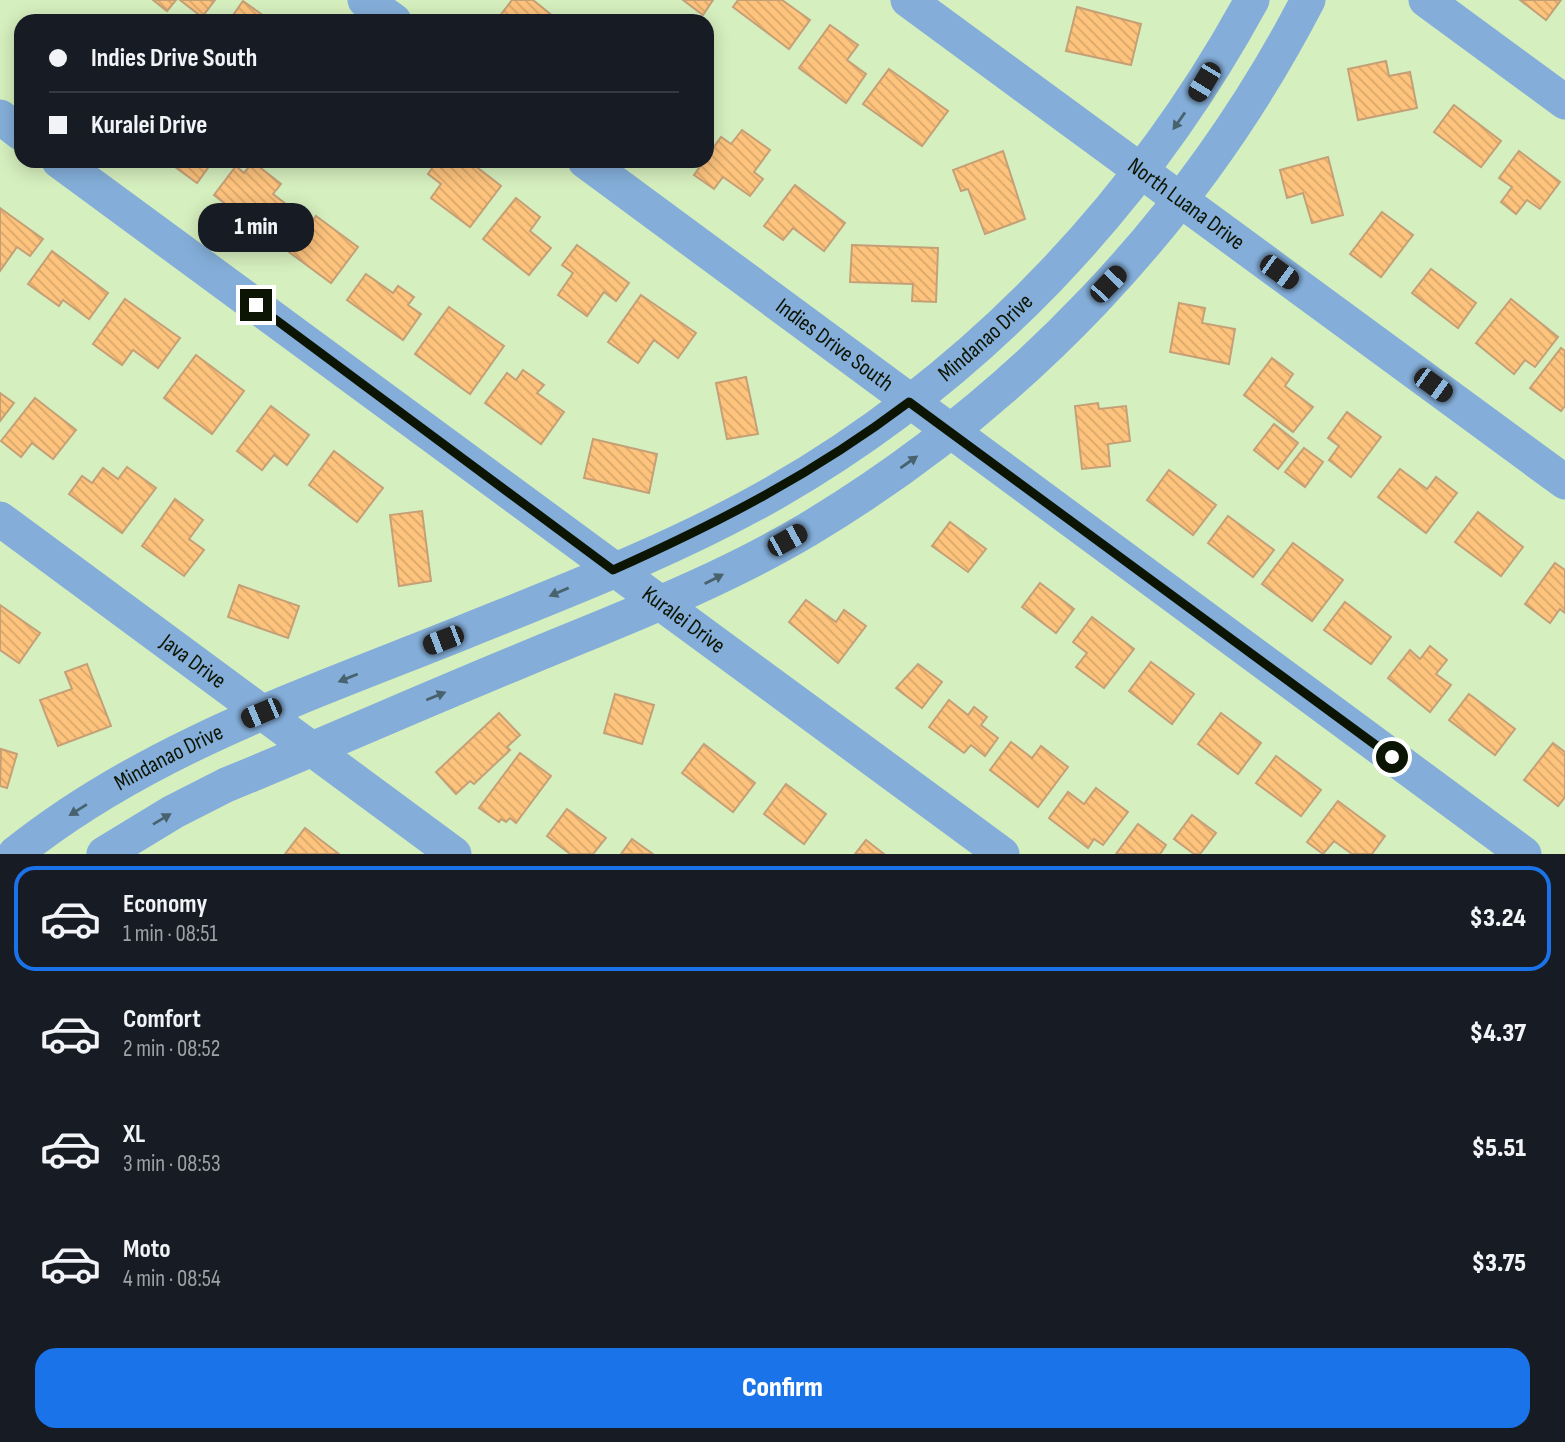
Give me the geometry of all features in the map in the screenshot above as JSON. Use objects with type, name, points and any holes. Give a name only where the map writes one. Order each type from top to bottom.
[{"type":"street","points":[[365,0],[384,14]]},
{"type":"street","name":"North Luana Drive","points":[[908,0],[1565,482]]},
{"type":"street","name":"Mindanao Drive","points":[[15,854],[60,822],[206,736],[613,570],[723,520],[773,494],[864,436],[987,337],[1050,277],[1143,172],[1192,102],[1252,0]]},
{"type":"street","points":[[104,854],[215,790],[693,589],[806,530],[951,433],[1059,335],[1182,200],[1244,111],[1308,0]]},
{"type":"street","points":[[1426,0],[1565,102]]},
{"type":"street","points":[[0,117],[14,128]]},
{"type":"street","name":"Kuralei Drive","points":[[68,168],[1002,854]]},
{"type":"street","name":"Indies Drive South","points":[[594,168],[1524,854]]},
{"type":"street","name":"Java Drive","points":[[0,519],[454,854]]},
{"type":"building","points":[[153,0],[176,0],[167,11]]},
{"type":"building","points":[[180,0],[215,0],[204,14],[198,14]]},
{"type":"building","points":[[512,0],[533,0],[550,14],[501,14]]},
{"type":"building","points":[[683,0],[713,0],[702,14]]},
{"type":"building","points":[[738,0],[782,0],[810,20],[789,49],[733,7]]},
{"type":"building","points":[[1520,0],[1561,0],[1546,20]]},
{"type":"building","points":[[243,1],[261,14],[234,14]]},
{"type":"building","points":[[1077,7],[1141,24],[1131,65],[1066,51]]},
{"type":"building","points":[[830,25],[858,45],[847,60],[866,74],[846,103],[799,68]]},
{"type":"building","points":[[1386,61],[1389,76],[1410,72],[1417,108],[1358,120],[1348,69]]},
{"type":"building","points":[[889,69],[948,111],[922,146],[863,104]]},
{"type":"building","points":[[1454,105],[1501,141],[1481,167],[1434,132]]},
{"type":"building","points":[[742,130],[770,150],[754,172],[763,179],[750,196],[723,177],[714,189],[694,175],[699,168],[714,168],[714,147],[721,137],[731,144]]},
{"type":"building","points":[[1003,151],[1025,219],[985,234],[968,189],[961,191],[953,170]]},
{"type":"building","points":[[1519,151],[1560,182],[1540,209],[1527,200],[1516,214],[1501,202],[1512,187],[1499,178]]},
{"type":"building","points":[[1328,157],[1343,215],[1312,223],[1303,193],[1287,198],[1280,170]]},
{"type":"building","points":[[177,168],[208,168],[197,183]]},
{"type":"building","points":[[234,168],[244,173],[248,168],[261,168],[281,184],[273,194],[291,208],[268,237],[214,195]]},
{"type":"building","points":[[432,168],[478,168],[501,186],[470,227],[431,198],[441,184],[428,174]]},
{"type":"building","points":[[795,185],[845,223],[824,251],[793,228],[783,240],[764,226]]},
{"type":"building","points":[[516,198],[540,217],[530,231],[551,248],[529,275],[483,239]]},
{"type":"building","points":[[0,208],[43,239],[30,256],[17,247],[0,271]]},
{"type":"building","points":[[1382,212],[1413,235],[1381,277],[1350,254]]},
{"type":"building","points":[[316,216],[358,247],[331,283],[289,252]]},
{"type":"building","points":[[577,245],[629,283],[616,301],[604,292],[587,316],[558,295],[573,273],[562,265]]},
{"type":"building","points":[[852,245],[938,248],[936,302],[912,301],[913,284],[850,282]]},
{"type":"building","points":[[52,251],[108,293],[89,319],[63,300],[59,306],[28,284]]},
{"type":"building","points":[[1431,269],[1476,303],[1458,328],[1412,293]]},
{"type":"building","points":[[366,274],[393,293],[398,286],[414,297],[408,305],[421,314],[403,340],[347,300]]},
{"type":"building","points":[[641,295],[696,333],[678,358],[654,340],[638,363],[608,342]]},
{"type":"building","points":[[125,299],[180,338],[158,368],[133,350],[122,365],[93,344]]},
{"type":"building","points":[[1511,299],[1558,337],[1535,367],[1525,360],[1514,374],[1476,343]]},
{"type":"building","points":[[1179,303],[1205,308],[1202,323],[1235,329],[1229,364],[1170,352]]},
{"type":"building","points":[[449,307],[504,346],[470,394],[415,354]]},
{"type":"building","points":[[1561,348],[1565,351],[1565,406],[1561,411],[1530,388]]},
{"type":"building","points":[[196,355],[244,391],[212,434],[164,398]]},
{"type":"building","points":[[1272,358],[1293,374],[1285,386],[1313,407],[1293,432],[1244,395]]},
{"type":"building","points":[[523,370],[544,385],[537,393],[564,412],[541,444],[485,403],[507,373],[516,380]]},
{"type":"building","points":[[746,377],[758,434],[727,439],[716,383]]},
{"type":"building","points":[[0,393],[14,403],[0,421]]},
{"type":"building","points":[[35,398],[76,430],[53,459],[32,443],[21,457],[1,441]]},
{"type":"building","points":[[1098,403],[1099,409],[1126,406],[1130,441],[1108,444],[1110,466],[1082,469],[1075,406]]},
{"type":"building","points":[[271,406],[309,435],[287,465],[274,455],[262,470],[237,451]]},
{"type":"building","points":[[1347,412],[1381,437],[1351,477],[1329,460],[1339,446],[1328,438]]},
{"type":"building","points":[[1274,424],[1298,443],[1278,469],[1254,450]]},
{"type":"building","points":[[593,439],[657,454],[649,493],[584,478]]},
{"type":"building","points":[[1304,448],[1323,462],[1305,487],[1285,472]]},
{"type":"building","points":[[334,451],[383,488],[357,522],[309,485]]},
{"type":"building","points":[[127,467],[156,488],[122,533],[69,494],[82,476],[92,483],[103,468],[118,479]]},
{"type":"building","points":[[1400,469],[1427,489],[1436,477],[1457,493],[1426,533],[1378,497]]},
{"type":"building","points":[[1169,470],[1216,505],[1193,535],[1147,500]]},
{"type":"building","points":[[175,499],[203,520],[189,539],[204,550],[184,576],[142,546]]},
{"type":"building","points":[[422,511],[431,581],[399,586],[390,515]]},
{"type":"building","points":[[1478,512],[1523,547],[1501,576],[1455,542]]},
{"type":"building","points":[[1228,516],[1274,550],[1253,577],[1208,543]]},
{"type":"building","points":[[950,522],[986,549],[968,572],[932,546]]},
{"type":"building","points":[[1293,543],[1343,580],[1312,621],[1262,584]]},
{"type":"building","points":[[1555,563],[1565,570],[1565,613],[1560,609],[1550,623],[1525,604]]},
{"type":"building","points":[[1040,583],[1074,609],[1056,633],[1022,607]]},
{"type":"building","points":[[239,585],[299,606],[288,638],[228,617]]},
{"type":"building","points":[[806,600],[836,622],[844,610],[866,626],[838,663],[789,622]]},
{"type":"building","points":[[1345,602],[1391,637],[1371,664],[1324,630]]},
{"type":"building","points":[[0,605],[40,633],[19,663],[0,650]]},
{"type":"building","points":[[1092,617],[1134,649],[1104,688],[1076,667],[1087,653],[1073,642]]},
{"type":"building","points":[[1430,646],[1447,660],[1436,674],[1451,685],[1430,712],[1388,678],[1410,650],[1420,659]]},
{"type":"building","points":[[1151,662],[1194,694],[1172,724],[1129,691]]},
{"type":"building","points":[[87,664],[111,726],[58,746],[40,700],[72,689],[65,672]]},
{"type":"building","points":[[918,664],[942,682],[922,708],[896,688]]},
{"type":"building","points":[[615,694],[654,705],[642,744],[604,733]]},
{"type":"building","points":[[1469,694],[1515,729],[1495,755],[1449,720]]},
{"type":"building","points":[[949,700],[968,715],[974,707],[987,717],[981,725],[998,738],[985,756],[971,745],[964,753],[929,727]]},
{"type":"building","points":[[499,713],[520,735],[507,747],[510,750],[474,784],[470,781],[456,794],[436,772]]},
{"type":"building","points":[[1221,713],[1261,743],[1238,774],[1198,744]]},
{"type":"building","points":[[1011,742],[1032,758],[1041,746],[1068,767],[1038,807],[990,770]]},
{"type":"building","points":[[1553,743],[1565,752],[1565,797],[1558,806],[1524,780]]},
{"type":"building","points":[[704,744],[755,783],[733,812],[682,773]]},
{"type":"building","points":[[1,749],[17,754],[7,788],[0,786]]},
{"type":"building","points":[[520,753],[551,776],[516,823],[510,818],[506,822],[501,819],[499,822],[479,808]]},
{"type":"building","points":[[1276,756],[1321,790],[1301,816],[1256,783]]},
{"type":"building","points":[[786,784],[826,814],[804,844],[764,814]]},
{"type":"building","points":[[1096,788],[1128,812],[1103,845],[1094,839],[1088,848],[1049,818],[1068,792],[1084,804]]},
{"type":"building","points":[[1338,801],[1385,836],[1372,854],[1352,854],[1334,841],[1323,854],[1307,842]]},
{"type":"building","points":[[567,809],[606,838],[593,854],[570,854],[547,836]]},
{"type":"building","points":[[1192,815],[1216,833],[1200,854],[1194,854],[1174,839]]},
{"type":"building","points":[[1138,824],[1166,845],[1160,854],[1116,854]]},
{"type":"building","points":[[305,828],[339,854],[285,854]]},
{"type":"building","points":[[632,839],[653,854],[621,854]]},
{"type":"building","points":[[866,840],[884,854],[855,854]]},
{"type":"route","points":[[256,305],[613,570],[773,494],[864,436],[909,402],[1392,757]]}]
